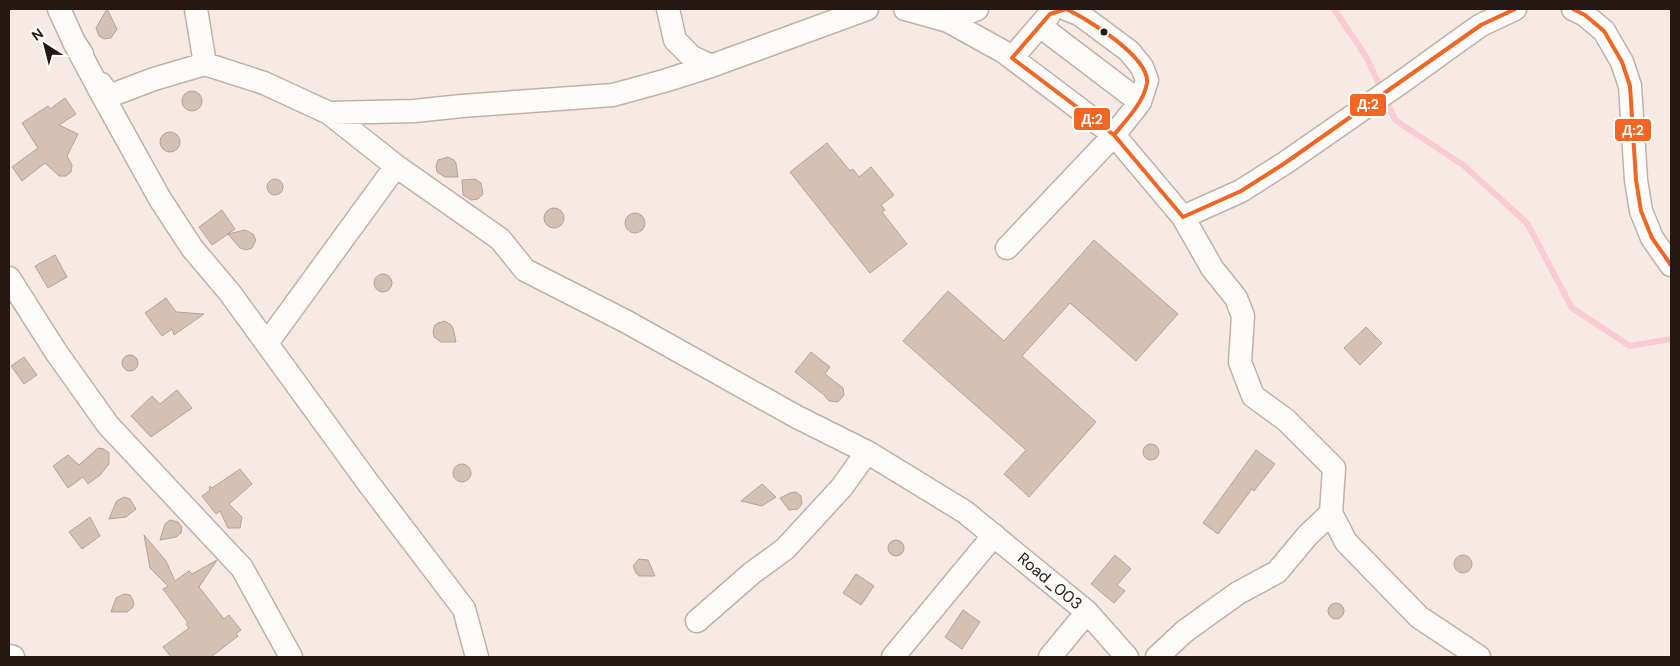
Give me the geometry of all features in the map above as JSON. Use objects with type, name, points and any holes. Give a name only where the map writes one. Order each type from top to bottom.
[{"type":"street","points":[[59,9],[74,42],[104,88],[104,98],[160,199],[192,248],[230,293],[369,484],[464,609],[477,657]]},
{"type":"street","points":[[196,9],[204,64]]},
{"type":"street","points":[[668,9],[675,40],[692,57],[711,66]]},
{"type":"street","points":[[104,98],[154,79],[204,64],[264,83],[329,112],[414,111],[613,95],[711,66],[867,9]]},
{"type":"street","points":[[905,9],[948,21],[1004,52],[1114,135],[1183,217],[1212,268],[1236,298],[1243,316],[1240,362],[1252,396],[1286,420],[1334,468],[1331,513],[1346,542],[1419,617],[1479,657]]},
{"type":"street","points":[[948,21],[977,9]]},
{"type":"street","points":[[1007,248],[1114,135],[1140,102],[1147,80],[1142,67],[1129,51],[1079,14],[1066,9],[1050,14],[1012,58]]},
{"type":"street","points":[[1183,217],[1241,191],[1329,133],[1481,25],[1515,9]]},
{"type":"street","points":[[1573,9],[1585,15],[1604,31],[1622,62],[1630,86],[1636,180],[1641,211],[1652,238],[1671,265]]},
{"type":"street","points":[[1040,26],[1140,102]]},
{"type":"street","name":"Road_003","points":[[329,112],[396,166],[500,239],[525,270],[604,310],[797,417],[867,452],[965,512],[1087,612],[1127,657]]},
{"type":"street","points":[[268,344],[396,166]]},
{"type":"street","points":[[9,278],[56,352],[108,425],[242,568],[291,657]]},
{"type":"street","points":[[697,621],[752,573],[785,550],[842,486],[867,452]]},
{"type":"street","points":[[1157,657],[1184,631],[1238,593],[1277,572],[1306,536],[1331,513]]},
{"type":"street","points":[[893,657],[994,535]]},
{"type":"street","points":[[1050,657],[1087,612]]},
{"type":"street","points":[[9,656],[13,657]]},
{"type":"building","points":[[107,9],[117,29],[111,38],[104,39],[99,36],[96,28]]},
{"type":"building","points":[[192,91],[199,94],[202,101],[199,108],[192,111],[185,108],[182,101],[185,94]]},
{"type":"building","points":[[65,98],[76,114],[59,125],[78,134],[67,156],[72,165],[71,172],[66,176],[59,176],[45,163],[22,181],[12,167],[38,148],[22,123],[48,106],[50,109]]},
{"type":"building","points":[[170,132],[177,135],[180,142],[177,149],[170,152],[163,149],[160,142],[163,135]]},
{"type":"building","points":[[827,143],[850,171],[853,169],[859,177],[871,167],[894,195],[881,205],[885,210],[882,212],[907,244],[870,273],[790,172]]},
{"type":"building","points":[[448,157],[456,163],[458,177],[445,177],[437,172],[438,160]]},
{"type":"building","points":[[272,179],[278,179],[283,184],[281,193],[272,195],[267,190],[267,184]]},
{"type":"building","points":[[475,179],[481,183],[483,194],[478,199],[471,200],[463,195],[462,180]]},
{"type":"building","points":[[550,208],[558,208],[564,214],[564,222],[558,228],[550,228],[544,222],[544,214]]},
{"type":"building","points":[[222,210],[235,229],[212,245],[199,227]]},
{"type":"building","points":[[631,213],[639,213],[645,219],[645,227],[639,233],[631,233],[625,227],[625,219]]},
{"type":"building","points":[[245,230],[253,234],[256,240],[252,248],[246,250],[240,248],[228,234]]},
{"type":"building","points":[[1094,240],[1178,314],[1136,361],[1070,303],[1022,356],[1096,422],[1029,497],[1004,474],[1026,450],[903,341],[948,291],[1004,341]]},
{"type":"building","points":[[55,255],[67,277],[48,288],[35,266]]},
{"type":"building","points":[[379,274],[387,274],[392,279],[390,290],[379,292],[374,287],[374,279]]},
{"type":"building","points":[[166,298],[176,312],[204,314],[174,335],[172,329],[162,336],[145,313]]},
{"type":"building","points":[[445,321],[453,328],[456,342],[441,342],[434,337],[435,325]]},
{"type":"building","points":[[1366,327],[1382,343],[1360,365],[1344,348]]},
{"type":"building","points":[[811,352],[830,367],[825,374],[843,388],[844,395],[838,402],[829,401],[795,372]]},
{"type":"building","points":[[127,355],[133,355],[138,360],[136,369],[127,371],[122,366],[122,360]]},
{"type":"building","points":[[24,357],[37,375],[24,384],[11,366]]},
{"type":"building","points":[[177,390],[192,408],[151,437],[131,416],[152,396],[160,404]]},
{"type":"building","points":[[1148,444],[1154,444],[1159,449],[1157,458],[1148,460],[1143,455],[1143,449]]},
{"type":"building","points":[[98,448],[104,449],[109,453],[109,464],[100,475],[88,484],[83,477],[68,488],[53,466],[68,455],[79,465]]},
{"type":"building","points":[[1256,450],[1275,464],[1254,491],[1252,489],[1218,534],[1203,523]]},
{"type":"building","points":[[462,464],[468,467],[471,473],[468,479],[462,482],[456,479],[453,473],[456,467]]},
{"type":"building","points":[[240,469],[252,484],[229,504],[242,517],[240,528],[228,528],[220,511],[216,514],[202,496],[210,490],[210,486],[212,488]]},
{"type":"building","points":[[762,484],[776,497],[762,506],[741,501]]},
{"type":"building","points":[[796,492],[801,496],[802,504],[798,509],[789,510],[780,498]]},
{"type":"building","points":[[124,497],[130,499],[136,509],[126,517],[109,519],[116,502]]},
{"type":"building","points":[[90,517],[100,536],[82,549],[69,532]]},
{"type":"building","points":[[170,520],[178,522],[182,527],[181,533],[176,537],[160,540],[165,524]]},
{"type":"building","points":[[144,535],[166,561],[175,581],[189,571],[192,574],[217,560],[199,587],[224,619],[229,615],[241,630],[236,634],[238,636],[211,657],[171,657],[163,647],[189,628],[186,624],[188,623],[163,589],[168,586],[150,568]]},
{"type":"building","points":[[893,540],[899,540],[904,545],[902,554],[893,556],[888,551],[888,545]]},
{"type":"building","points":[[1115,555],[1131,569],[1117,585],[1125,591],[1114,603],[1091,584]]},
{"type":"building","points":[[1463,555],[1469,558],[1472,564],[1469,570],[1463,573],[1457,570],[1454,564],[1457,558]]},
{"type":"building","points":[[639,559],[648,560],[655,576],[639,576],[636,573],[633,566]]},
{"type":"building","points":[[856,574],[874,586],[861,605],[843,593]]},
{"type":"building","points":[[124,594],[130,595],[133,600],[134,605],[132,608],[127,612],[111,612],[116,598]]},
{"type":"building","points":[[1333,603],[1339,603],[1344,608],[1342,617],[1333,619],[1328,614],[1328,608]]},
{"type":"building","points":[[963,610],[980,622],[962,649],[945,637]]},
{"type":"waterway","points":[[1334,9],[1367,58],[1395,120],[1463,165],[1527,223],[1572,308],[1630,346],[1671,339]]},
{"type":"transit line","name":"Д:2","points":[[1066,9],[1050,14],[1012,58],[1114,135],[1183,217],[1241,191],[1285,163],[1481,25],[1515,9]]},
{"type":"transit line","name":"Д:2","points":[[1066,9],[1088,21],[1115,40],[1128,51],[1145,73],[1147,83],[1142,97],[1114,135]]},
{"type":"transit line","name":"Д:2","points":[[1573,9],[1585,15],[1604,31],[1622,62],[1630,86],[1636,180],[1641,211],[1652,238],[1671,265]]}]
